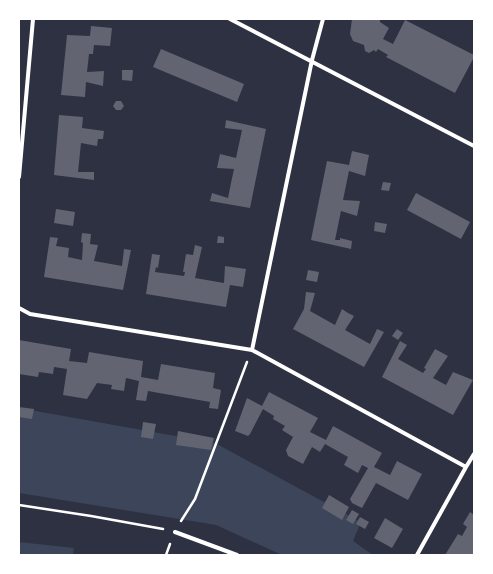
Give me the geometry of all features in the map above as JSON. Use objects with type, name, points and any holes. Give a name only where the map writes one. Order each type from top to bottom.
[{"type":"street","points":[[19,177],[33,19]]},
{"type":"street","points":[[230,19],[312,60],[474,146]]},
{"type":"street","points":[[252,350],[312,60],[324,19]]},
{"type":"street","points":[[19,308],[30,314],[252,350],[466,467]]},
{"type":"street","points":[[417,555],[474,454]]},
{"type":"street","points":[[175,532],[237,555]]},
{"type":"path","points":[[19,505],[91,516],[175,532],[195,499],[252,350]]},
{"type":"shaded area","points":[[19,408],[215,443],[361,522],[353,541],[373,555],[282,555],[216,525],[19,493]]},
{"type":"shaded area","points":[[19,542],[74,548],[73,555],[19,555]]},
{"type":"building","points":[[352,19],[380,19],[380,22],[389,28],[383,39],[393,44],[405,20],[474,55],[474,57],[455,93],[386,57],[388,55],[378,49],[376,52],[374,50],[369,53],[365,51],[364,45],[353,41],[350,34]]},
{"type":"building","points":[[91,26],[112,28],[110,46],[94,45],[93,54],[89,54],[87,72],[104,71],[103,86],[86,82],[85,97],[61,95],[67,35],[90,36]]},
{"type":"building","points":[[161,49],[244,84],[237,102],[153,67]]},
{"type":"building","points":[[122,70],[133,70],[132,81],[122,80]]},
{"type":"building","points":[[116,101],[121,101],[124,106],[121,110],[116,110],[113,106]]},
{"type":"building","points":[[59,115],[83,117],[82,128],[104,131],[103,139],[98,139],[97,146],[81,143],[78,172],[94,172],[94,180],[54,175]]},
{"type":"building","points":[[226,120],[266,129],[250,208],[210,201],[212,193],[228,198],[234,169],[217,168],[220,154],[236,158],[242,130],[225,128]]},
{"type":"building","points":[[352,151],[369,155],[365,176],[349,171],[343,200],[360,201],[357,216],[341,211],[335,240],[340,240],[340,238],[352,241],[351,249],[311,240],[327,161],[349,165]]},
{"type":"building","points":[[383,182],[391,183],[389,191],[381,190]]},
{"type":"building","points":[[416,193],[470,222],[461,239],[407,210]]},
{"type":"building","points":[[56,209],[75,212],[73,226],[54,223]]},
{"type":"building","points":[[375,222],[387,224],[385,233],[374,231]]},
{"type":"building","points":[[82,233],[91,234],[90,244],[98,245],[94,261],[122,266],[124,249],[131,250],[123,290],[44,277],[50,237],[58,238],[56,246],[69,248],[68,257],[82,260]]},
{"type":"building","points":[[218,236],[224,237],[224,243],[217,243]]},
{"type":"building","points":[[195,245],[202,247],[195,278],[224,283],[225,266],[246,269],[243,287],[230,285],[226,307],[146,294],[152,254],[160,255],[158,268],[156,267],[155,272],[184,276],[185,272],[183,272],[186,254],[193,255]]},
{"type":"building","points":[[308,270],[319,272],[317,282],[306,280]]},
{"type":"building","points":[[306,292],[315,293],[310,311],[335,325],[342,309],[354,316],[345,330],[370,344],[377,329],[384,332],[364,367],[293,329],[304,309]]},
{"type":"building","points":[[397,329],[403,333],[398,340],[392,336]]},
{"type":"building","points":[[19,340],[71,349],[69,361],[87,363],[89,352],[143,361],[141,377],[158,380],[161,364],[215,373],[213,388],[221,390],[218,409],[209,408],[210,402],[148,391],[146,401],[136,400],[139,381],[126,378],[124,391],[111,389],[112,385],[97,383],[87,399],[63,395],[67,369],[54,367],[53,374],[39,372],[38,377],[19,374]]},
{"type":"building","points":[[400,341],[407,345],[398,359],[423,373],[426,369],[424,368],[435,349],[448,356],[433,378],[446,385],[453,372],[473,380],[453,415],[382,377]]},
{"type":"building","points":[[269,392],[318,418],[310,432],[326,440],[333,426],[382,453],[374,467],[390,475],[397,461],[422,474],[408,500],[376,483],[362,508],[352,503],[350,499],[368,468],[362,465],[358,473],[344,465],[348,457],[325,444],[320,452],[312,447],[303,464],[288,456],[286,450],[293,437],[282,430],[285,426],[273,419],[274,416],[263,409],[248,436],[235,431],[247,398],[262,406]]},
{"type":"building","points":[[19,407],[34,409],[32,419],[19,417]]},
{"type":"building","points":[[143,422],[156,424],[153,439],[141,437]]},
{"type":"building","points":[[178,431],[214,438],[211,450],[176,445]]},
{"type":"building","points":[[329,495],[349,507],[342,520],[322,508]]},
{"type":"building","points":[[352,510],[359,514],[353,524],[346,520]]},
{"type":"building","points":[[470,512],[474,515],[474,555],[445,555],[458,534],[462,536],[467,527],[463,524]]},
{"type":"building","points":[[360,517],[369,522],[365,529],[356,524]]},
{"type":"building","points":[[385,518],[403,529],[392,548],[374,538]]}]
